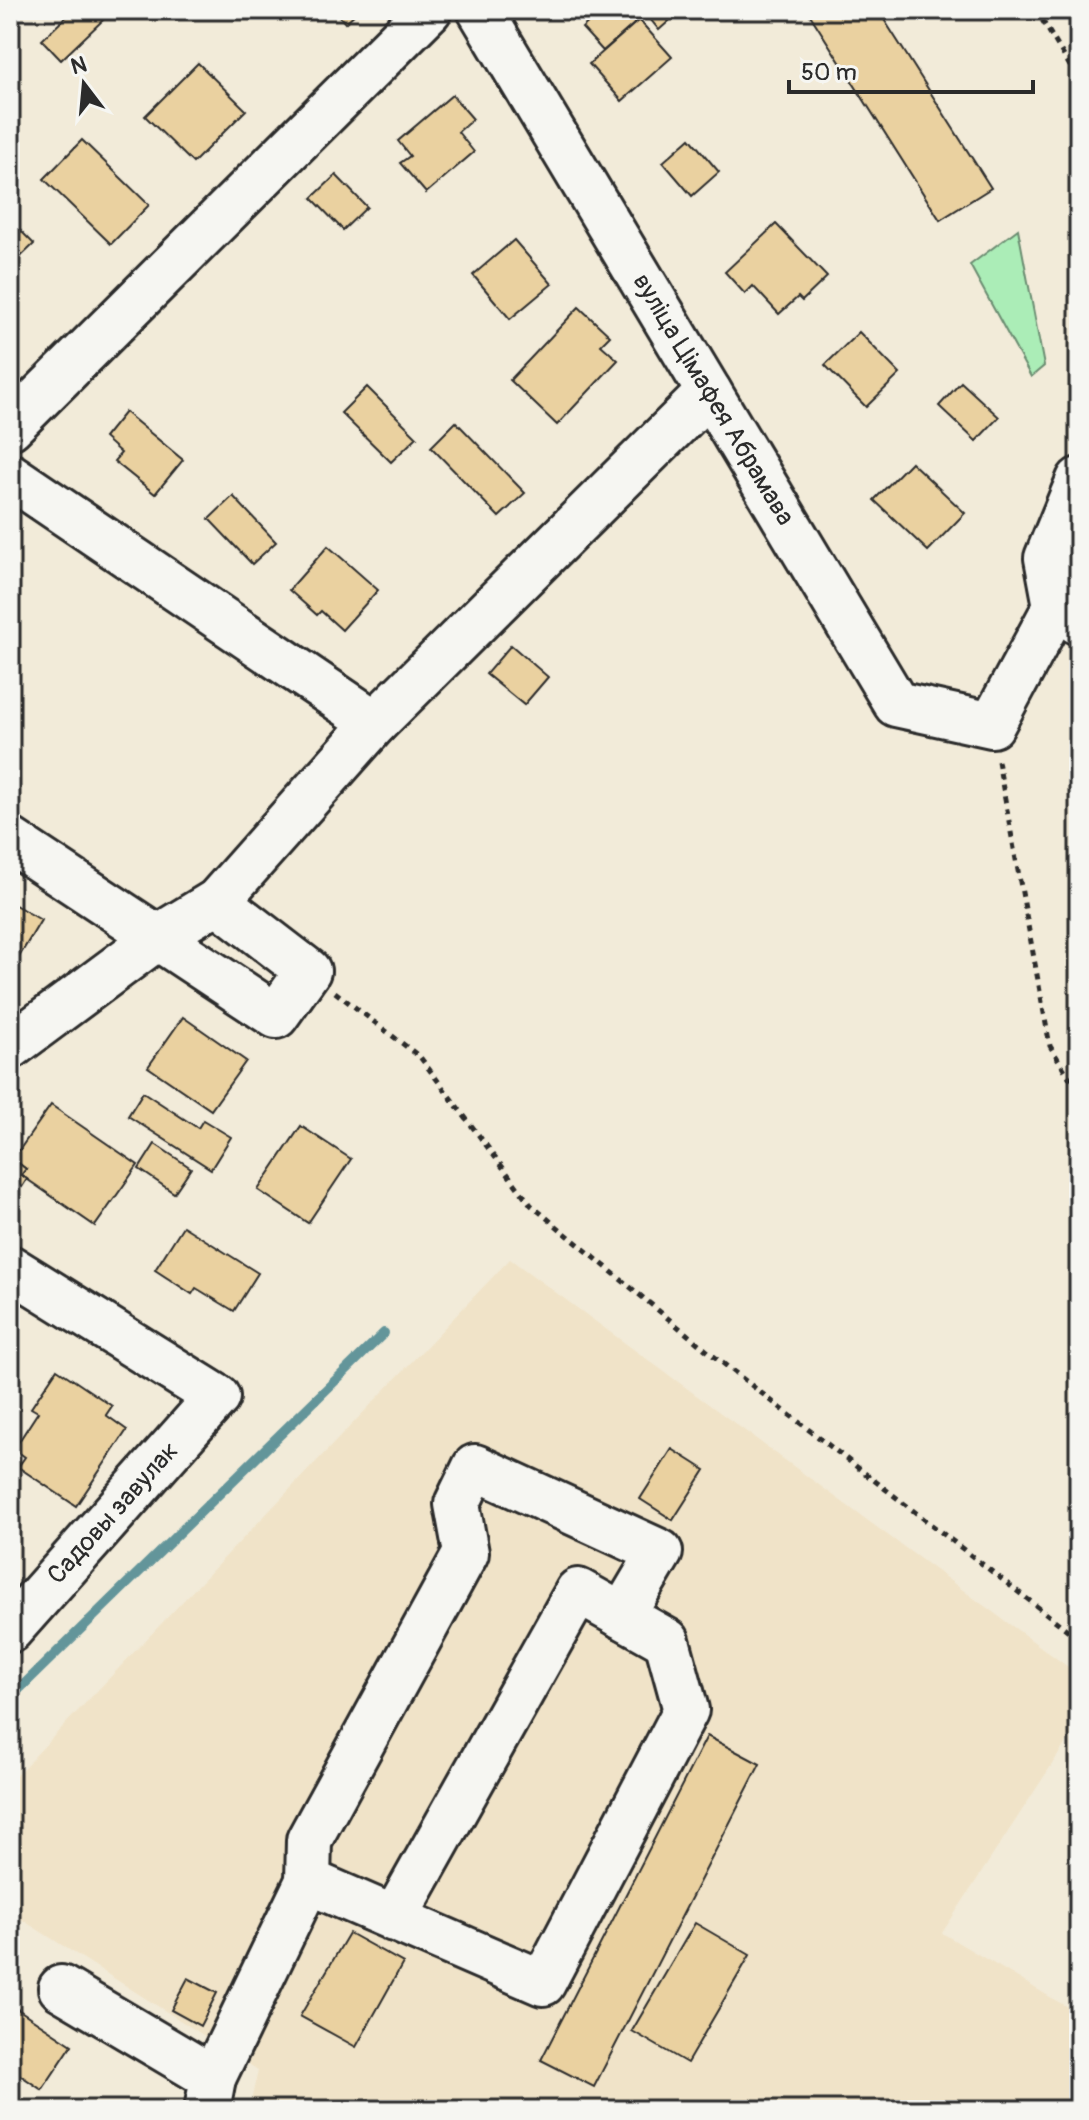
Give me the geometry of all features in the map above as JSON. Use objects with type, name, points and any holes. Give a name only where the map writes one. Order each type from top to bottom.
[{"type":"street","points":[[10,427],[429,10]]},
{"type":"street","name":"вуліца Цімафея Абрамава","points":[[480,10],[896,704],[992,725]]},
{"type":"street","points":[[10,1047],[158,937],[217,901],[375,723],[709,392]]},
{"type":"street","points":[[10,476],[375,723]]},
{"type":"street","points":[[992,725],[1068,614],[1047,558],[1079,480]]},
{"type":"street","points":[[10,840],[276,1016],[308,971],[217,901]]},
{"type":"street","name":"Садовы завулак","points":[[10,1268],[217,1397],[10,1630]]},
{"type":"street","points":[[61,1988],[210,2094],[308,1881],[309,1840],[466,1553],[457,1504],[475,1467],[660,1552],[622,1616]]},
{"type":"street","points":[[308,1881],[394,1919],[543,1983],[686,1710],[667,1641],[578,1591],[394,1919]]},
{"type":"path","points":[[1036,10],[1079,81]]},
{"type":"path","points":[[992,725],[1050,1046],[1079,1093]]},
{"type":"path","points":[[308,971],[420,1057],[531,1205],[711,1354],[1079,1639]]},
{"type":"shaded area","points":[[510,1259],[1079,1675],[1079,1723],[942,1933],[1079,2014],[1079,2110],[249,2110],[258,2070],[10,1912],[10,1782]]},
{"type":"green space","points":[[1018,229],[1044,366],[1031,377],[970,265]]},
{"type":"building","points":[[59,10],[93,10],[103,20],[61,60],[42,40],[66,17]]},
{"type":"building","points":[[334,10],[359,10],[345,23]]},
{"type":"building","points":[[602,10],[623,10],[635,23],[603,51],[582,28]]},
{"type":"building","points":[[643,10],[675,10],[678,13],[659,30]]},
{"type":"building","points":[[807,10],[878,10],[991,188],[940,220]]},
{"type":"building","points":[[639,20],[672,57],[622,101],[589,64]]},
{"type":"building","points":[[198,63],[246,110],[193,163],[145,116]]},
{"type":"building","points":[[452,95],[473,119],[458,132],[474,152],[426,193],[400,163],[410,156],[398,141]]},
{"type":"building","points":[[690,138],[719,172],[692,196],[663,162]]},
{"type":"building","points":[[82,140],[149,205],[111,244],[44,179]]},
{"type":"building","points":[[336,175],[367,207],[343,230],[312,198]]},
{"type":"building","points":[[10,220],[34,244],[10,267]]},
{"type":"building","points":[[776,224],[827,277],[802,301],[798,297],[779,314],[753,286],[745,294],[725,272]]},
{"type":"building","points":[[514,240],[552,284],[510,319],[473,275]]},
{"type":"building","points":[[579,307],[610,336],[601,345],[618,360],[557,425],[510,380]]},
{"type":"building","points":[[859,332],[900,374],[866,407],[825,365]]},
{"type":"building","points":[[961,382],[999,417],[976,441],[939,406]]},
{"type":"building","points":[[367,387],[417,437],[391,462],[341,413]]},
{"type":"building","points":[[125,412],[183,460],[155,494],[114,461],[121,453],[104,438]]},
{"type":"building","points":[[456,422],[525,493],[499,517],[431,447]]},
{"type":"building","points":[[911,462],[965,513],[928,551],[874,500]]},
{"type":"building","points":[[233,496],[276,542],[252,564],[209,519]]},
{"type":"building","points":[[328,546],[378,590],[342,630],[321,611],[317,615],[289,590]]},
{"type":"building","points":[[511,645],[548,677],[524,705],[486,674]]},
{"type":"building","points":[[10,902],[41,920],[10,972]]},
{"type":"building","points":[[183,1017],[246,1061],[211,1110],[148,1067]]},
{"type":"building","points":[[143,1092],[198,1128],[203,1120],[231,1137],[211,1169],[128,1116]]},
{"type":"building","points":[[51,1105],[138,1165],[95,1226],[21,1175],[26,1169],[13,1159]]},
{"type":"building","points":[[301,1126],[351,1159],[308,1223],[258,1190]]},
{"type":"building","points":[[155,1144],[191,1168],[174,1193],[139,1169]]},
{"type":"building","points":[[13,1159],[26,1169],[21,1175],[27,1179],[22,1187],[10,1179]]},
{"type":"building","points":[[183,1226],[258,1273],[234,1311],[196,1288],[192,1294],[155,1270]]},
{"type":"building","points":[[57,1369],[112,1406],[106,1415],[127,1430],[76,1506],[18,1467],[25,1457],[14,1449],[38,1412],[31,1408]]},
{"type":"building","points":[[672,1449],[705,1470],[673,1520],[640,1499]]},
{"type":"building","points":[[707,1736],[760,1764],[594,2087],[541,2060]]},
{"type":"building","points":[[695,1923],[750,1955],[687,2063],[632,2031]]},
{"type":"building","points":[[349,1933],[403,1963],[356,2047],[300,2016]]},
{"type":"building","points":[[188,1978],[217,1993],[200,2026],[171,2010]]},
{"type":"building","points":[[10,2004],[72,2045],[42,2090],[10,2068]]},
{"type":"waterway","points":[[10,1698],[384,1333]]}]
